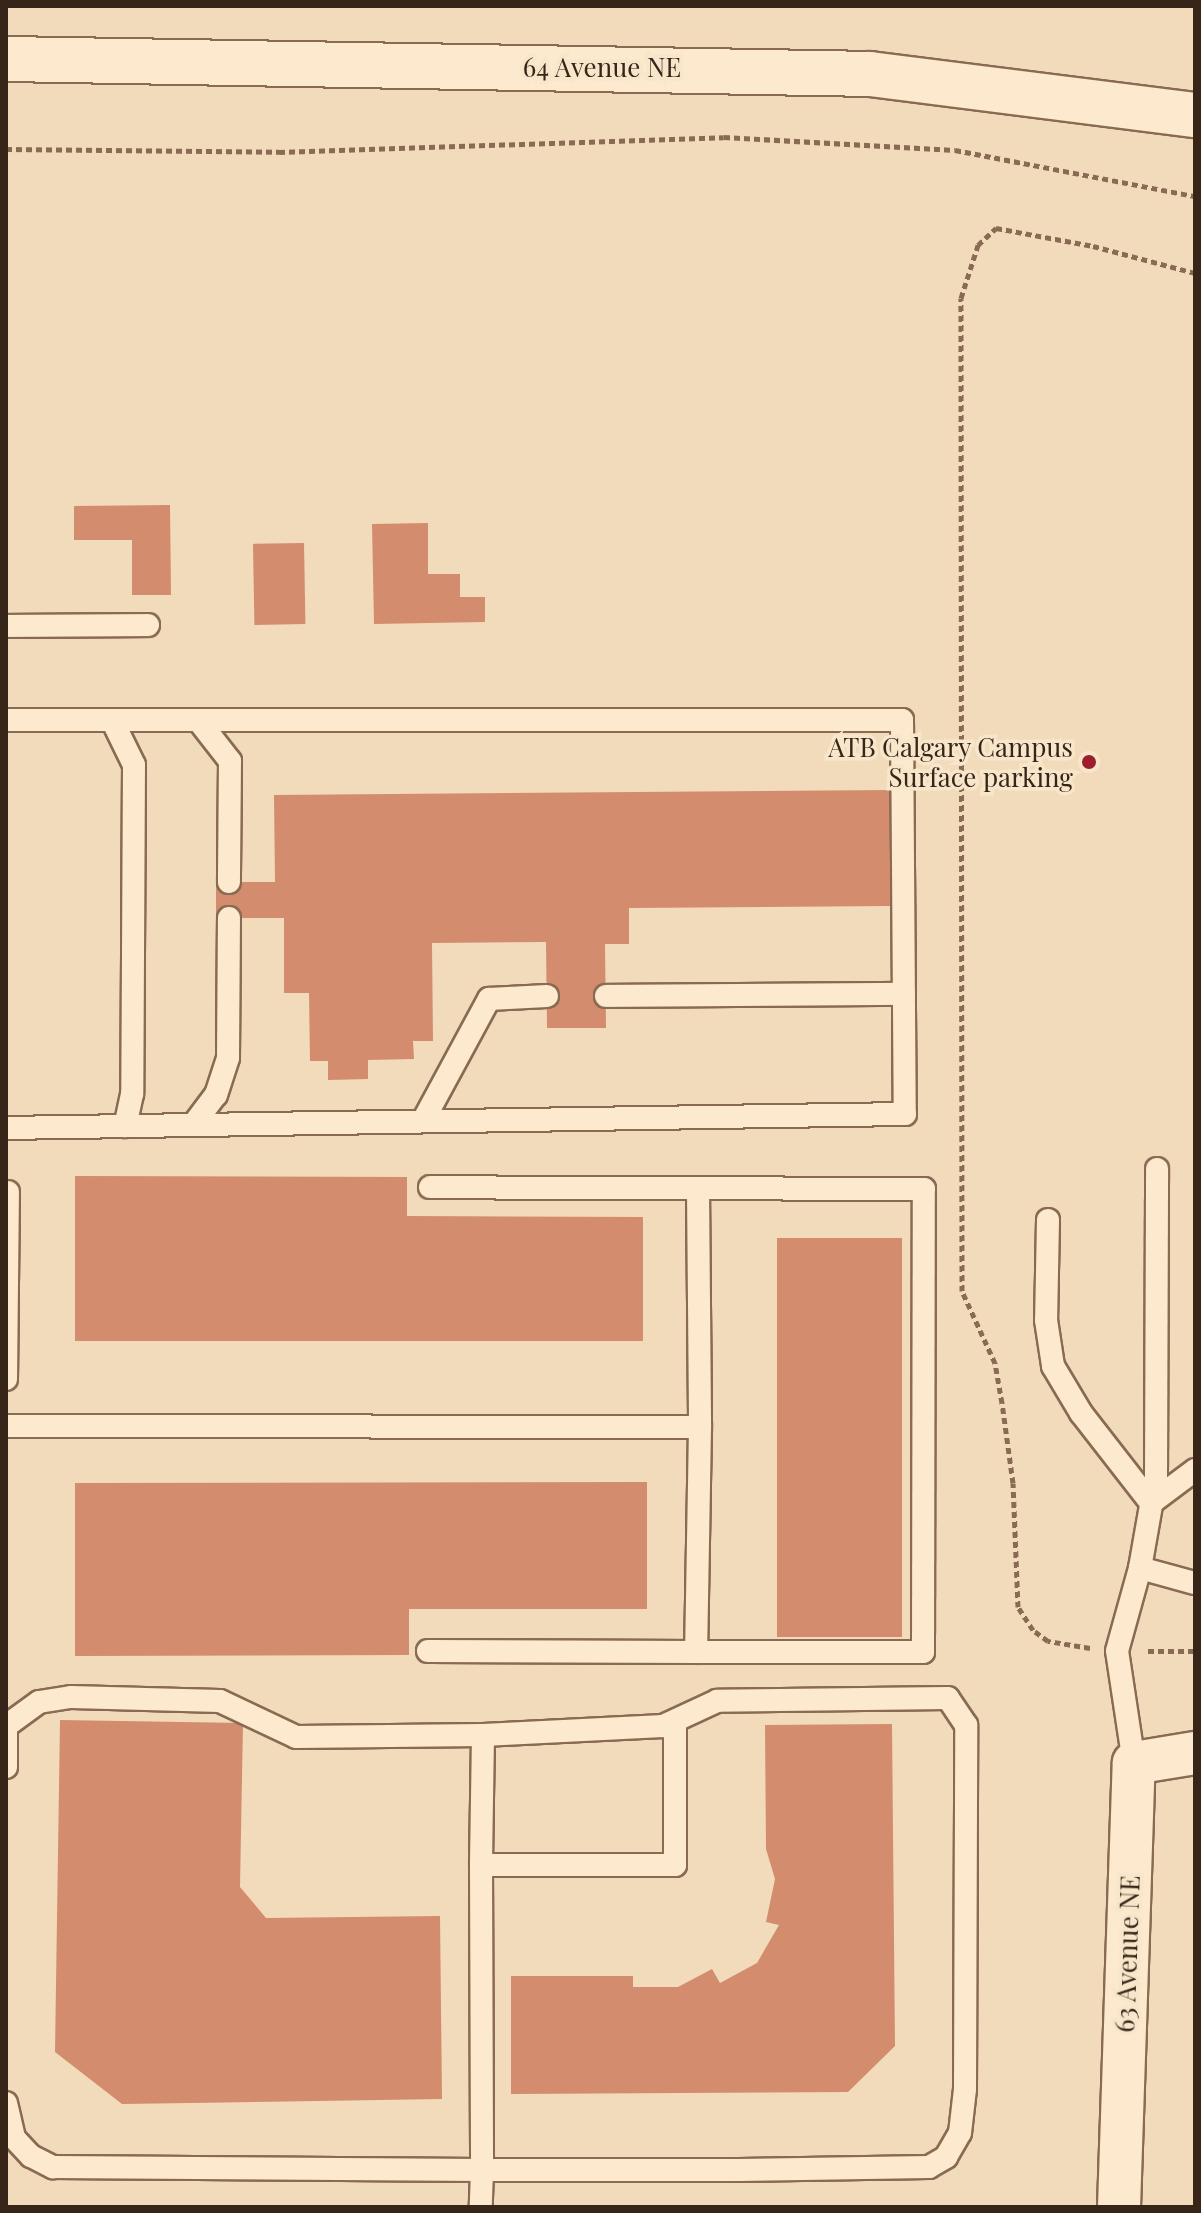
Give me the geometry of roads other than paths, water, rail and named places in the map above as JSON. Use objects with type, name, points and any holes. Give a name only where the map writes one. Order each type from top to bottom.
[{"type":"street","name":"64 Avenue NE","points":[[6,59],[870,74],[1195,115]]},
{"type":"street","points":[[1134,1763],[1195,1753]]},
{"type":"street","name":"63 Avenue NE","points":[[1119,2207],[1134,1763]]},
{"type":"lane","points":[[6,626],[148,625]]},
{"type":"lane","points":[[6,720],[902,720],[905,1114],[6,1128]]},
{"type":"lane","points":[[112,720],[134,765],[132,1094],[125,1126]]},
{"type":"lane","points":[[198,720],[230,761],[229,882]]},
{"type":"lane","points":[[193,1125],[216,1095],[228,1058],[229,918]]},
{"type":"lane","points":[[606,996],[904,994]]},
{"type":"lane","points":[[423,1121],[489,999],[547,996]]},
{"type":"lane","points":[[1134,1763],[1117,1651],[1140,1568],[1156,1477],[1157,1169]]},
{"type":"lane","points":[[428,1651],[923,1652],[924,1189],[430,1187]]},
{"type":"lane","points":[[696,1652],[700,1427],[698,1189]]},
{"type":"lane","points":[[6,1379],[8,1192]]},
{"type":"lane","points":[[1048,1220],[1046,1320],[1053,1366],[1081,1413],[1151,1503]]},
{"type":"lane","points":[[6,1426],[700,1427]]},
{"type":"lane","points":[[1151,1503],[1195,1470]]},
{"type":"lane","points":[[1140,1568],[1195,1583]]},
{"type":"lane","points":[[6,1767],[6,1726],[39,1702],[71,1697],[220,1701],[296,1737],[483,1735],[675,1723],[717,1701],[935,1697],[948,1698],[959,1709],[966,1725],[965,2089],[960,2133],[946,2157],[929,2167],[482,2170],[53,2167],[31,2156],[14,2138],[6,2103]]},
{"type":"lane","points":[[481,1865],[675,1865],[675,1723]]},
{"type":"lane","points":[[481,2207],[483,1735]]},
{"type":"place","name":"ATB Calgary Campus Surface parking","points":[[1089,762]]}]
